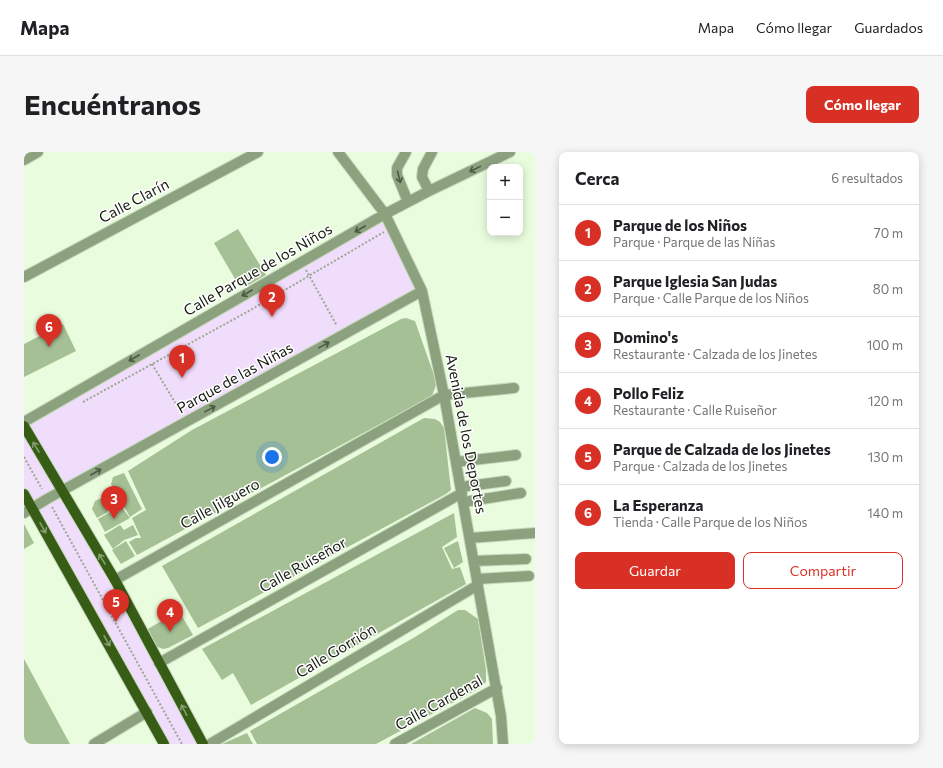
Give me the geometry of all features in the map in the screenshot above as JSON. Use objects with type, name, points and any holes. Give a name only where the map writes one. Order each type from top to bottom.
[{"type":"main road","points":[[24,426],[115,580],[203,744]]},
{"type":"main road","points":[[24,494],[28,511],[147,712],[164,744]]},
{"type":"street","points":[[24,160],[38,152]]},
{"type":"street","name":"Calle Clarín","points":[[24,277],[258,152]]},
{"type":"street","name":"Avenida de los Deportes","points":[[338,152],[385,214],[422,291],[444,395],[497,688],[503,744]]},
{"type":"street","points":[[406,152],[397,168],[397,175],[408,202]]},
{"type":"street","points":[[429,191],[422,177],[423,169],[432,152]]},
{"type":"street","name":"Calle Parque de los Niños","points":[[24,422],[385,214],[510,152]]},
{"type":"street","name":"Parque de las Niñas","points":[[28,511],[47,499],[422,291]]},
{"type":"street","points":[[444,395],[514,388]]},
{"type":"street","name":"Calle Jilguero","points":[[115,580],[444,395]]},
{"type":"street","points":[[456,462],[516,455]]},
{"type":"street","points":[[462,494],[506,481]]},
{"type":"street","points":[[462,494],[521,493]]},
{"type":"street","name":"Calle Ruiseñor","points":[[159,663],[462,494]]},
{"type":"street","points":[[470,538],[535,532]]},
{"type":"street","points":[[474,561],[526,559]]},
{"type":"street","points":[[478,582],[529,576]]},
{"type":"street","name":"Calle Gorrión","points":[[210,744],[478,582]]},
{"type":"street","name":"Calle Cardenal","points":[[395,744],[497,688]]},
{"type":"street","points":[[94,744],[147,712]]},
{"type":"path","points":[[82,402],[247,312],[392,227]]},
{"type":"path","points":[[302,262],[342,335]]},
{"type":"path","points":[[152,364],[186,422]]},
{"type":"path","points":[[24,457],[182,744]]},
{"type":"shaded area","points":[[385,216],[418,290],[32,507],[24,493],[24,422]]},
{"type":"shaded area","points":[[62,493],[200,744],[165,744],[34,509]]},
{"type":"building","points":[[238,229],[266,275],[245,287],[242,282],[238,284],[214,243]]},
{"type":"building","points":[[406,318],[415,321],[435,378],[436,385],[432,396],[137,555],[129,542],[136,538],[141,538],[132,518],[146,510],[128,471],[192,430],[401,319]]},
{"type":"building","points":[[63,324],[76,351],[24,377],[24,344]]},
{"type":"building","points":[[424,418],[435,419],[440,422],[444,428],[451,490],[198,628],[162,566]]},
{"type":"building","points":[[124,473],[142,509],[130,517],[111,484],[113,477]]},
{"type":"building","points":[[112,493],[120,504],[111,510],[104,497]]},
{"type":"building","points":[[101,498],[108,512],[97,518],[92,509],[95,501]]},
{"type":"building","points":[[121,506],[130,518],[105,532],[98,519]]},
{"type":"building","points":[[454,513],[457,537],[442,547],[452,569],[460,567],[466,584],[251,705],[233,673],[222,680],[202,649]]},
{"type":"building","points":[[24,524],[34,543],[24,549]]},
{"type":"building","points":[[120,525],[124,530],[133,525],[138,535],[124,540],[113,549],[104,535]]},
{"type":"building","points":[[126,541],[135,556],[121,564],[112,550]]},
{"type":"building","points":[[458,541],[463,562],[454,568],[444,548]]},
{"type":"building","points":[[458,610],[465,610],[478,619],[486,670],[486,682],[480,688],[376,744],[257,744],[250,731],[415,637]]},
{"type":"building","points":[[179,611],[193,635],[168,648],[163,649],[155,646],[146,630]]},
{"type":"building","points":[[24,659],[70,744],[24,744]]},
{"type":"building","points":[[475,708],[487,713],[492,719],[493,744],[411,744]]},
{"type":"building","points":[[247,733],[253,744],[222,744]]},
{"type":"place","name":"Parque Iglesia San Judas","points":[[272,317]]},
{"type":"place","name":"La Esperanza","points":[[49,347]]},
{"type":"place","name":"Parque de los Niños","points":[[182,378]]},
{"type":"place","name":"Domino's","points":[[114,519]]},
{"type":"place","name":"Parque de Calzada de los Jinetes","points":[[116,622]]},
{"type":"place","name":"Pollo Feliz","points":[[170,632]]}]
